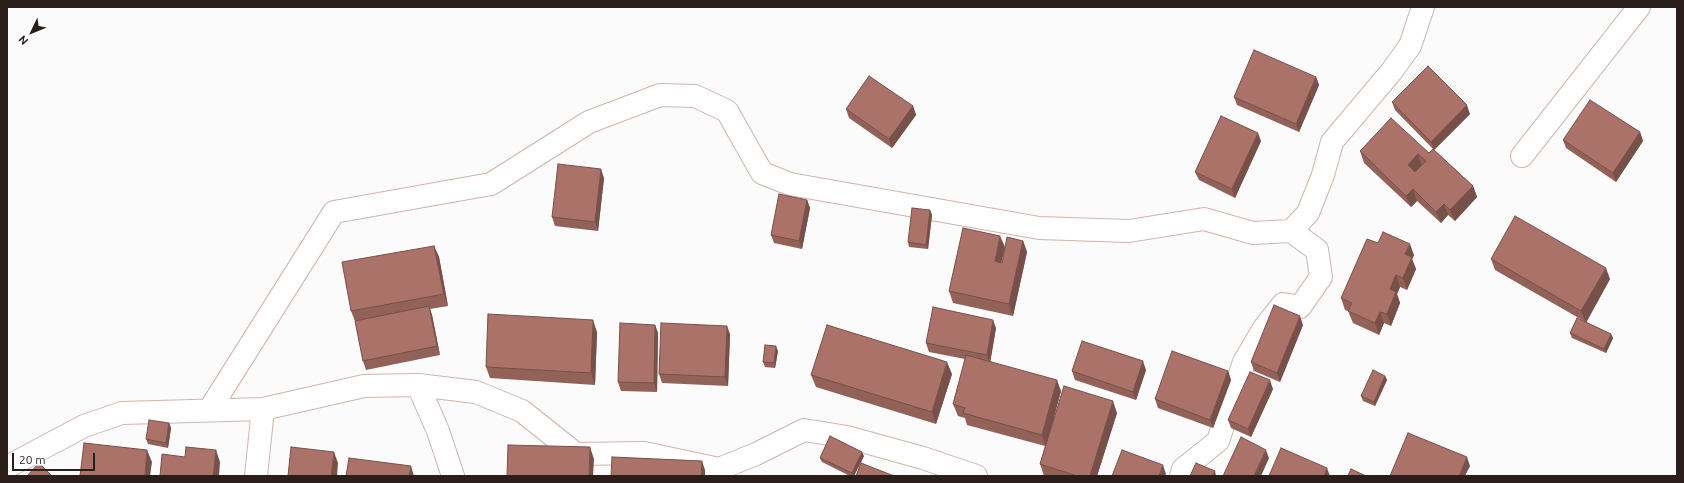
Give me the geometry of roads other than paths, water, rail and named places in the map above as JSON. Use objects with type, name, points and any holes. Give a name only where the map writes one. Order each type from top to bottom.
[{"type":"street","points":[[1291,231],[1308,213],[1332,142],[1391,72],[1410,46],[1423,7]]},
{"type":"street","points":[[1522,156],[1639,7]]},
{"type":"street","points":[[210,409],[334,212],[491,184],[589,122],[660,95],[696,96],[727,111],[762,173],[790,184],[1039,228],[1129,231],[1204,219],[1253,233],[1291,231],[1317,250],[1322,276],[1300,307],[1283,304],[1264,328],[1244,362],[1218,441],[1183,469],[1181,476]]},
{"type":"street","points":[[7,467],[84,426],[122,413],[210,409],[263,409],[364,386],[418,385],[476,392],[522,411],[576,454],[644,452],[719,469],[756,454],[804,430],[847,437],[923,458],[976,476]]},
{"type":"street","points":[[418,385],[438,431],[452,476]]},
{"type":"street","points":[[256,476],[263,409]]}]
